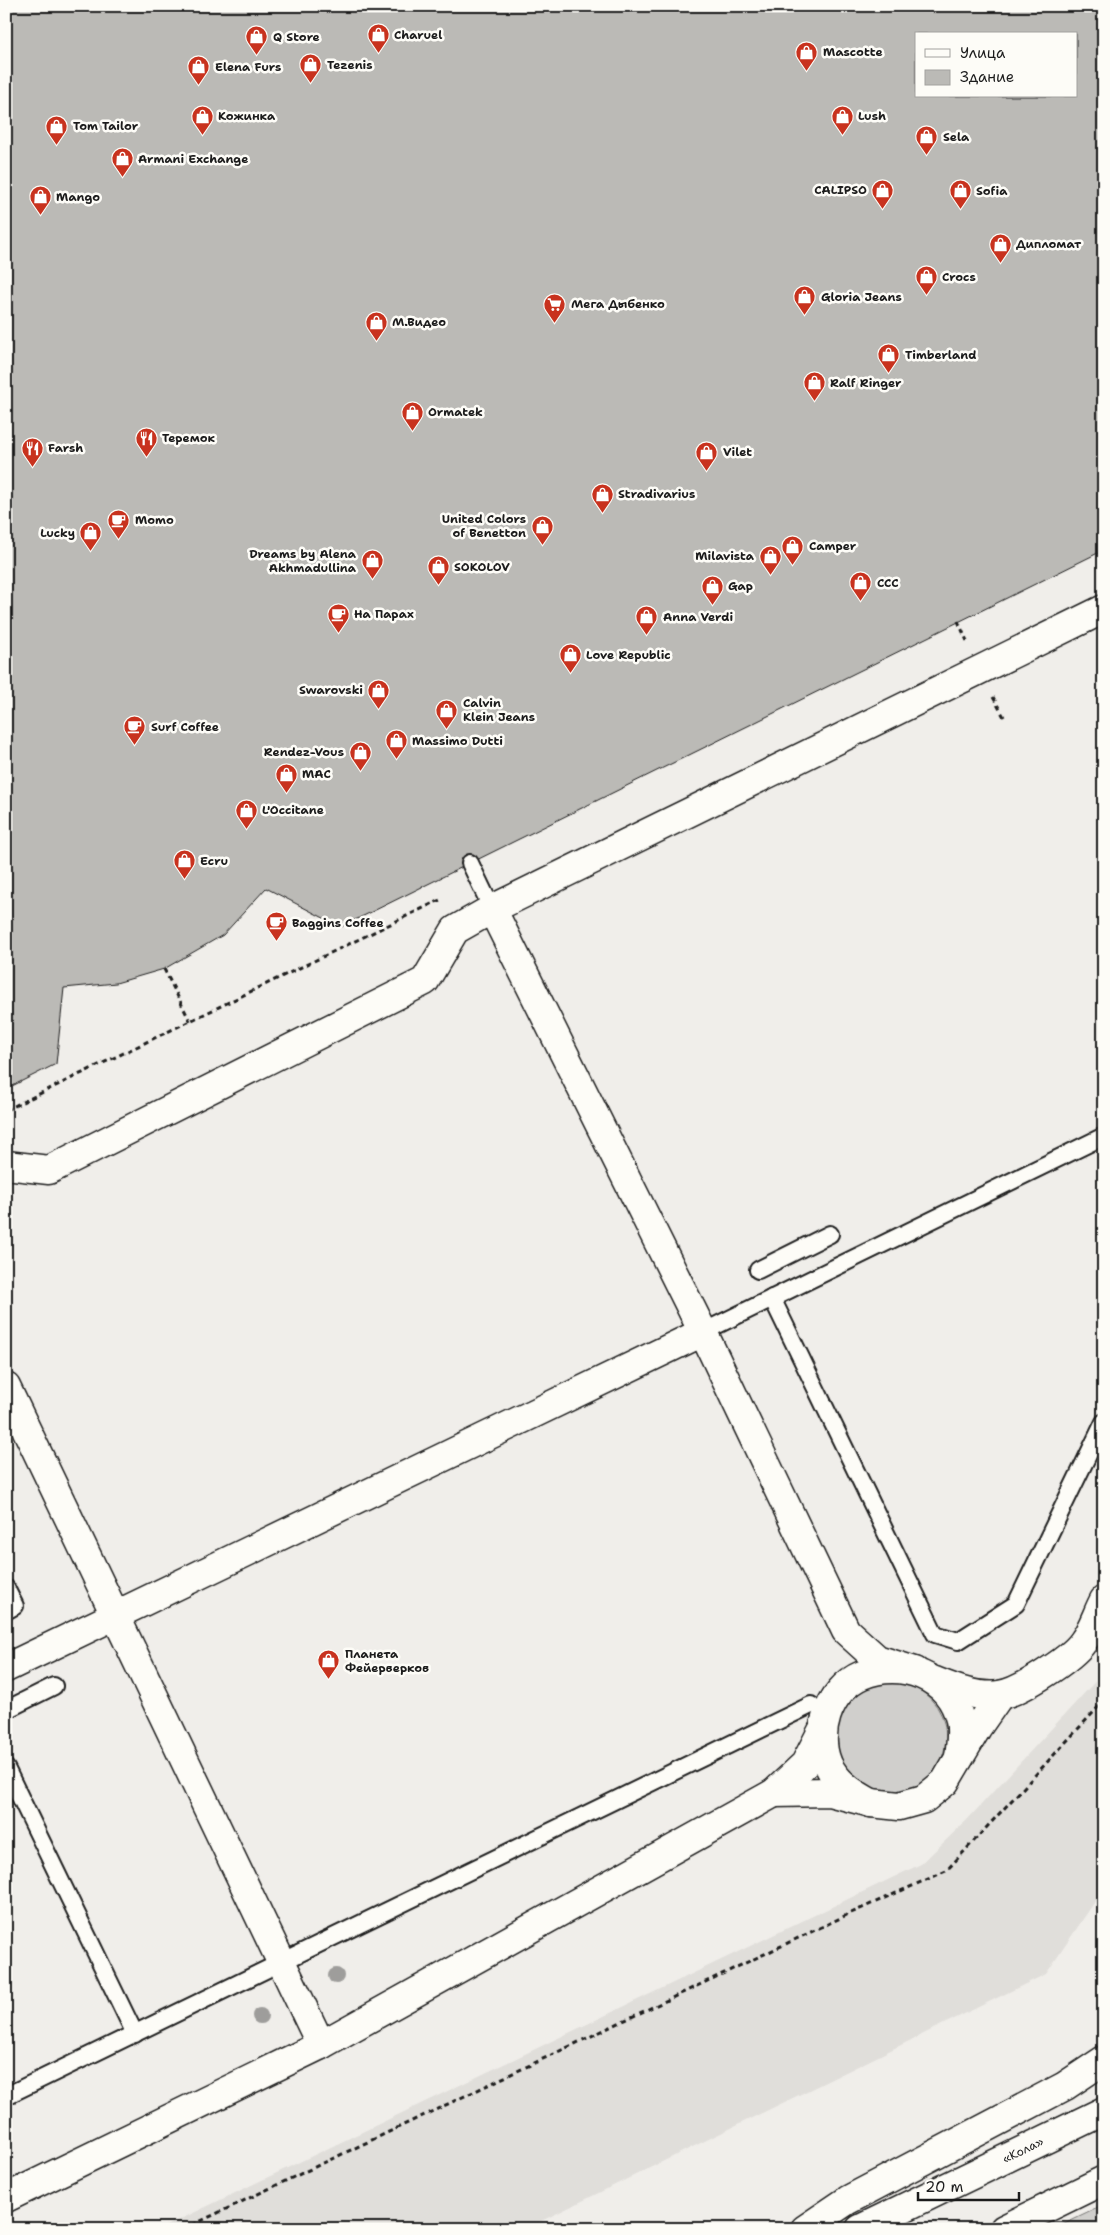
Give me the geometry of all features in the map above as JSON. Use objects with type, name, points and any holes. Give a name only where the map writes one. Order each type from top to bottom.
[{"type":"street","points":[[6,1165],[49,1170],[425,981],[455,930],[492,909],[1104,609]]},
{"type":"street","points":[[492,909],[702,1332],[846,1632],[877,1659],[964,1693],[1000,1695],[1040,1677],[1064,1660],[1083,1642],[1104,1600]]},
{"type":"street","points":[[6,1668],[702,1332]]},
{"type":"street","points":[[6,1387],[321,2044]]},
{"type":"street","points":[[6,2198],[321,2044],[774,1793],[805,1764],[820,1716],[845,1666],[846,1632]]},
{"type":"street","points":[[871,1803],[848,1791],[830,1769],[824,1747],[820,1716],[840,1692],[861,1675],[888,1668],[922,1675],[944,1690],[959,1718],[962,1732],[959,1758]]},
{"type":"street","points":[[774,1793],[829,1792],[871,1803],[899,1806],[924,1799],[945,1782],[1000,1695]]},
{"type":"street","points":[[805,2229],[848,2200],[1066,2086],[1104,2060]]},
{"type":"street","name":"«Кола»","points":[[860,2229],[1104,2111]]},
{"type":"street","points":[[1004,2229],[1104,2180]]},
{"type":"lane","points":[[470,863],[492,909]]},
{"type":"lane","points":[[702,1332],[1104,1136]]},
{"type":"lane","points":[[758,1270],[830,1234]]},
{"type":"lane","points":[[772,1298],[935,1634],[958,1640],[1016,1604],[1104,1422]]},
{"type":"lane","points":[[6,1588],[16,1606],[6,1611]]},
{"type":"lane","points":[[6,1710],[54,1686]]},
{"type":"lane","points":[[6,2096],[282,1962],[820,1716]]},
{"type":"lane","points":[[6,1768],[135,2034]]},
{"type":"path","points":[[164,969],[190,1021]]},
{"type":"path","points":[[184,2229],[851,1913],[946,1871],[1104,1701]]},
{"type":"shaded area","points":[[1104,1672],[1104,1888],[1046,1974],[525,2229],[160,2229],[921,1864],[967,1820]]},
{"type":"shaded area","points":[[891,1682],[912,1686],[930,1698],[942,1716],[946,1737],[942,1758],[930,1776],[912,1788],[891,1792],[870,1788],[852,1776],[840,1758],[836,1737],[840,1716],[852,1698],[870,1686]]},
{"type":"shaded area","points":[[1104,2205],[1104,2229],[1054,2229]]},
{"type":"building","name":"Мега Дыбенко","points":[[6,6],[1104,6],[1104,550],[341,927],[266,888],[223,935],[164,969],[116,983],[64,988],[56,1064],[6,1089]]},
{"type":"place","name":"Charuel","points":[[378,54]]},
{"type":"place","name":"Q Store","points":[[257,56]]},
{"type":"place","name":"Mascotte","points":[[807,71]]},
{"type":"place","name":"Tezenis","points":[[311,84]]},
{"type":"place","name":"Elena Furs","points":[[199,86]]},
{"type":"place","name":"Кожинка","points":[[202,135]]},
{"type":"place","name":"Lush","points":[[842,135]]},
{"type":"place","name":"Tom Tailor","points":[[57,145]]},
{"type":"place","name":"Sela","points":[[927,156]]},
{"type":"place","name":"Armani Exchange","points":[[122,178]]},
{"type":"place","name":"CALIPSO","points":[[883,209]]},
{"type":"place","name":"Sofia","points":[[960,210]]},
{"type":"place","name":"Mango","points":[[40,216]]},
{"type":"place","name":"Дипломат","points":[[1000,263]]},
{"type":"place","name":"Crocs","points":[[926,296]]},
{"type":"place","name":"Gloria Jeans","points":[[805,316]]},
{"type":"place","name":"Мега Дыбенко","points":[[555,323]]},
{"type":"place","name":"М.Видео","points":[[376,341]]},
{"type":"place","name":"Timberland","points":[[889,374]]},
{"type":"place","name":"Ralf Ringer","points":[[814,402]]},
{"type":"place","name":"Ormatek","points":[[412,431]]},
{"type":"place","name":"Теремок","points":[[146,457]]},
{"type":"place","name":"Farsh","points":[[32,467]]},
{"type":"place","name":"Vilet","points":[[707,471]]},
{"type":"place","name":"Stradivarius","points":[[602,513]]},
{"type":"place","name":"Momo","points":[[119,539]]},
{"type":"place","name":"United Colors of Benetton","points":[[542,545]]},
{"type":"place","name":"Lucky","points":[[91,552]]},
{"type":"place","name":"Camper","points":[[793,565]]},
{"type":"place","name":"Milavista","points":[[770,575]]},
{"type":"place","name":"Dreams by Alena Akhmadullina","points":[[372,580]]},
{"type":"place","name":"SOKOLOV","points":[[438,586]]},
{"type":"place","name":"CCC","points":[[861,602]]},
{"type":"place","name":"Gap","points":[[712,605]]},
{"type":"place","name":"На Парах","points":[[338,633]]},
{"type":"place","name":"Anna Verdi","points":[[647,636]]},
{"type":"place","name":"Love Republic","points":[[570,674]]},
{"type":"place","name":"Swarovski","points":[[379,709]]},
{"type":"place","name":"Calvin Klein Jeans","points":[[447,729]]},
{"type":"place","name":"Surf Coffee","points":[[135,746]]},
{"type":"place","name":"Massimo Dutti","points":[[396,760]]},
{"type":"place","name":"Rendez-Vous","points":[[360,771]]},
{"type":"place","name":"MAC","points":[[286,793]]},
{"type":"place","name":"L'Occitane","points":[[246,829]]},
{"type":"place","name":"Ecru","points":[[184,880]]},
{"type":"place","name":"Baggins Coffee","points":[[276,942]]},
{"type":"place","name":"Планета Фейерверков","points":[[329,1680]]}]
